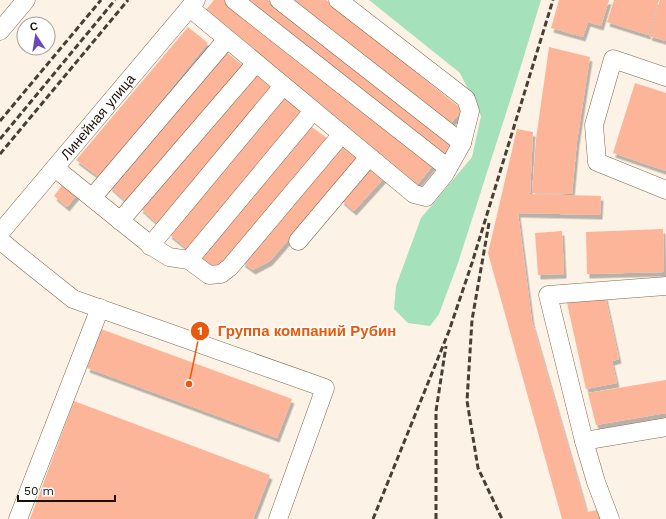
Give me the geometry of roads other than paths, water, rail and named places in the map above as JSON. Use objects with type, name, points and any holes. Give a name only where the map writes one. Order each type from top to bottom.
[{"type":"street","points":[[0,31],[26,0]]},
{"type":"street","points":[[234,0],[448,168]]},
{"type":"street","points":[[279,0],[462,143]]},
{"type":"street","points":[[193,4],[227,39],[313,111],[414,194],[426,197],[444,175],[462,143],[470,111],[466,100],[338,0]]},
{"type":"street","name":"Линейная улица","points":[[0,233],[193,4]]},
{"type":"street","points":[[92,198],[227,39]]},
{"type":"street","points":[[666,77],[613,59],[594,125],[597,162],[666,190]]},
{"type":"street","points":[[120,221],[256,63]]},
{"type":"street","points":[[150,246],[283,86]]},
{"type":"street","points":[[189,260],[313,111]]},
{"type":"street","points":[[55,168],[150,246],[169,257],[189,260],[209,275],[221,274],[230,267],[342,134]]},
{"type":"street","points":[[298,241],[369,157]]},
{"type":"street","points":[[0,240],[73,299],[325,388],[278,519]]},
{"type":"street","points":[[610,519],[596,482],[584,441],[548,295],[666,286]]},
{"type":"street","points":[[18,519],[100,308]]},
{"type":"street","points":[[584,441],[666,427]]},
{"type":"railway","points":[[0,121],[101,0]]},
{"type":"railway","points":[[0,139],[115,0]]},
{"type":"railway","points":[[0,154],[128,0]]},
{"type":"railway","points":[[373,519],[449,331],[472,263],[553,0]]},
{"type":"railway","points":[[489,223],[472,320],[467,401],[478,468],[502,519]]},
{"type":"railway","points":[[436,519],[436,411],[446,346]]},
{"type":"place","name":"Группа компаний Рубин","points":[[189,384]]}]
